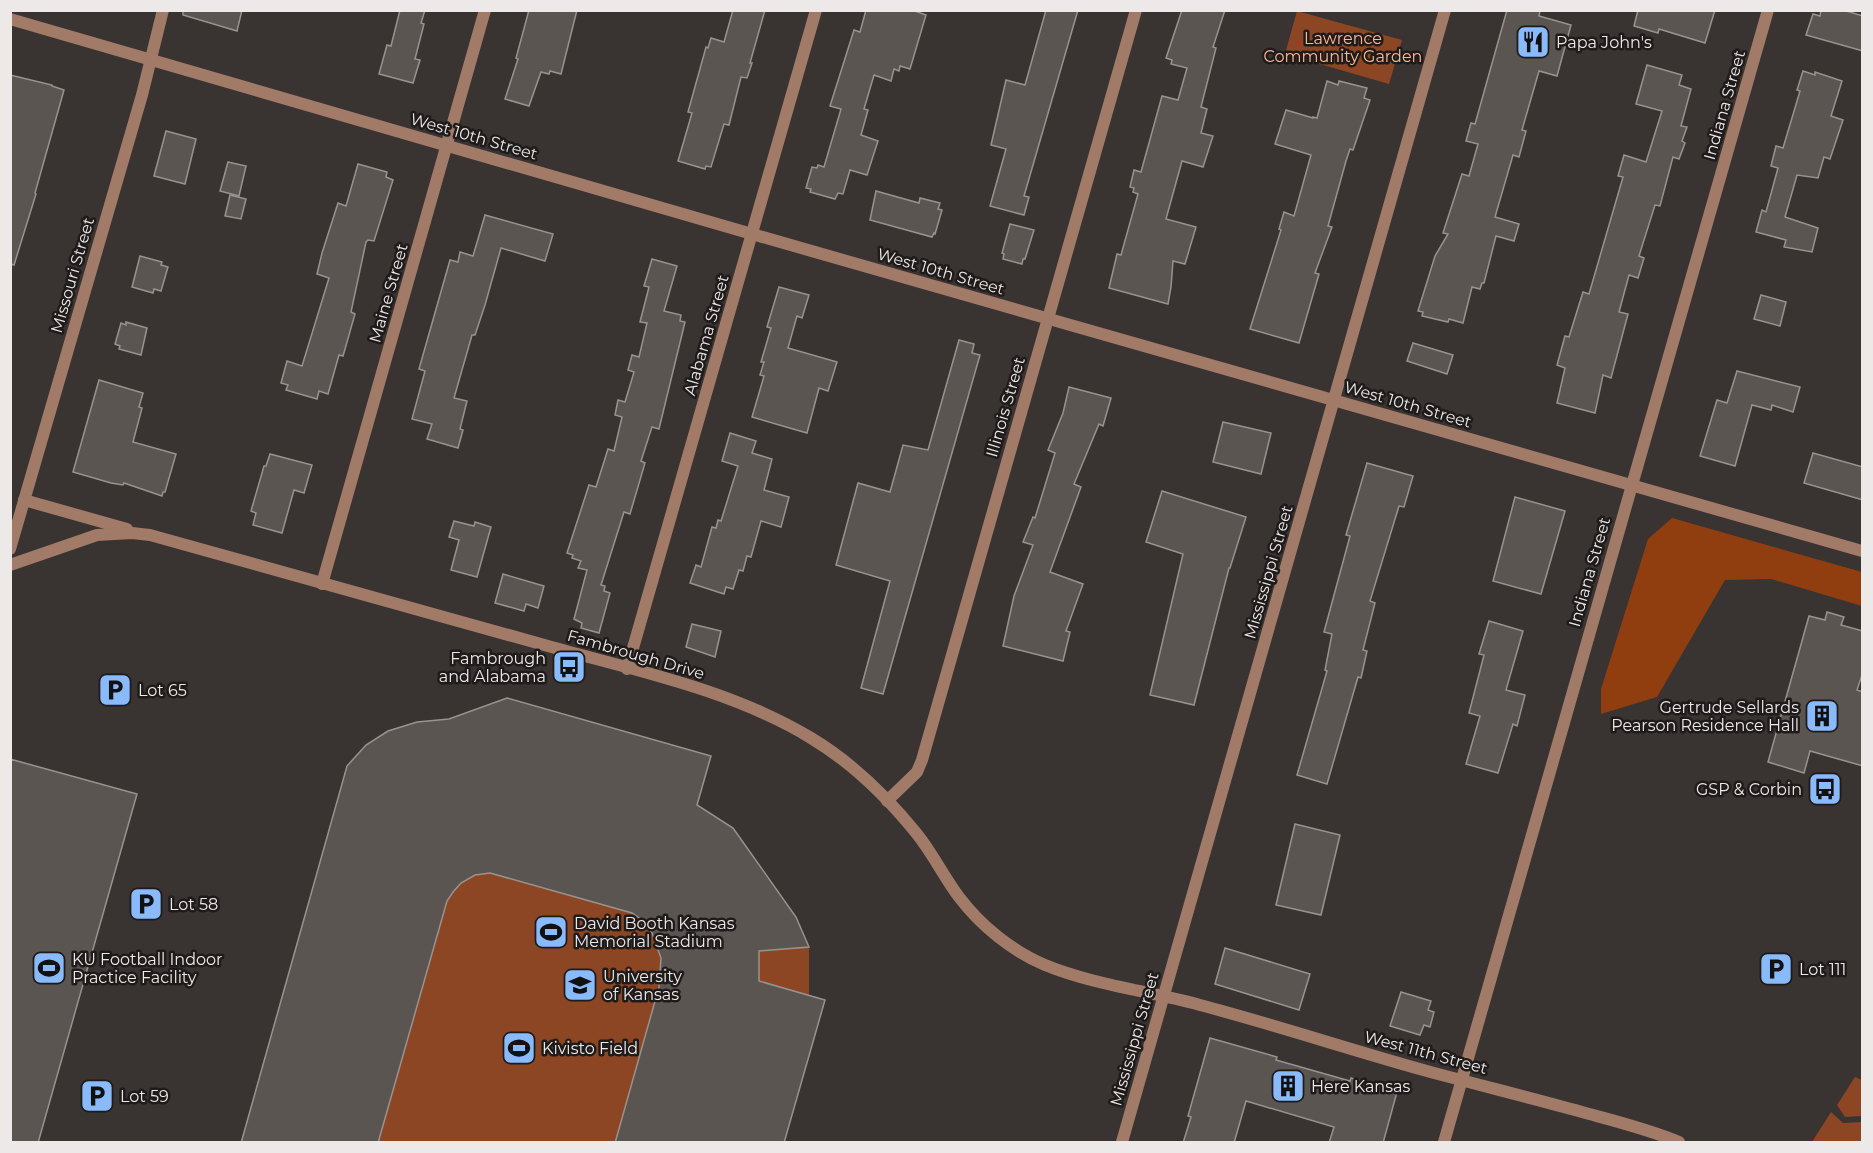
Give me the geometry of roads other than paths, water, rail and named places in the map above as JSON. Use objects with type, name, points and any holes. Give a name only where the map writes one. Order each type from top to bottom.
[{"type":"street","name":"Missouri Street","points":[[10,549],[151,60],[163,10]]},
{"type":"street","name":"Maine Street","points":[[322,584],[485,10]]},
{"type":"street","name":"Alabama Street","points":[[627,669],[816,10]]},
{"type":"street","name":"Illinois Street","points":[[887,801],[916,772],[922,760],[1136,10]]},
{"type":"street","name":"Mississippi Street","points":[[1122,1143],[1445,10]]},
{"type":"street","name":"Indiana Street","points":[[1444,1143],[1768,10]]},
{"type":"street","name":"West 10th Street","points":[[10,19],[752,234],[1863,551]]},
{"type":"street","points":[[24,500],[150,535]]},
{"type":"street","name":"Fambrough Drive","points":[[10,565],[97,535],[117,533],[150,535],[734,701],[781,721],[831,752],[887,801],[918,836],[961,900],[988,928],[1008,944],[1047,966],[1163,997]]},
{"type":"street","name":"West 11th Street","points":[[1163,997],[1197,1004],[1632,1126],[1679,1143]]},
{"type":"place","name":"Papa John's","points":[[1533,42]]},
{"type":"place","name":"Fambrough and Alabama","points":[[569,667]]},
{"type":"place","name":"Lot 65","points":[[115,690]]},
{"type":"place","name":"Gertrude Sellards Pearson Residence Hall","points":[[1822,716]]},
{"type":"place","name":"GSP & Corbin","points":[[1825,789]]},
{"type":"place","name":"Lot 58","points":[[146,904]]},
{"type":"place","name":"David Booth Kansas Memorial Stadium","points":[[551,932]]},
{"type":"place","name":"KU Football Indoor Practice Facility","points":[[49,968]]},
{"type":"place","name":"Lot 111","points":[[1776,969]]},
{"type":"place","name":"University of Kansas","points":[[580,985]]},
{"type":"place","name":"Kivisto Field","points":[[519,1048]]},
{"type":"place","name":"Here Kansas","points":[[1288,1086]]},
{"type":"place","name":"Lot 59","points":[[97,1096]]},
{"type":"park label","name":"Lawrence Community Garden","points":[[1343,47]]}]
